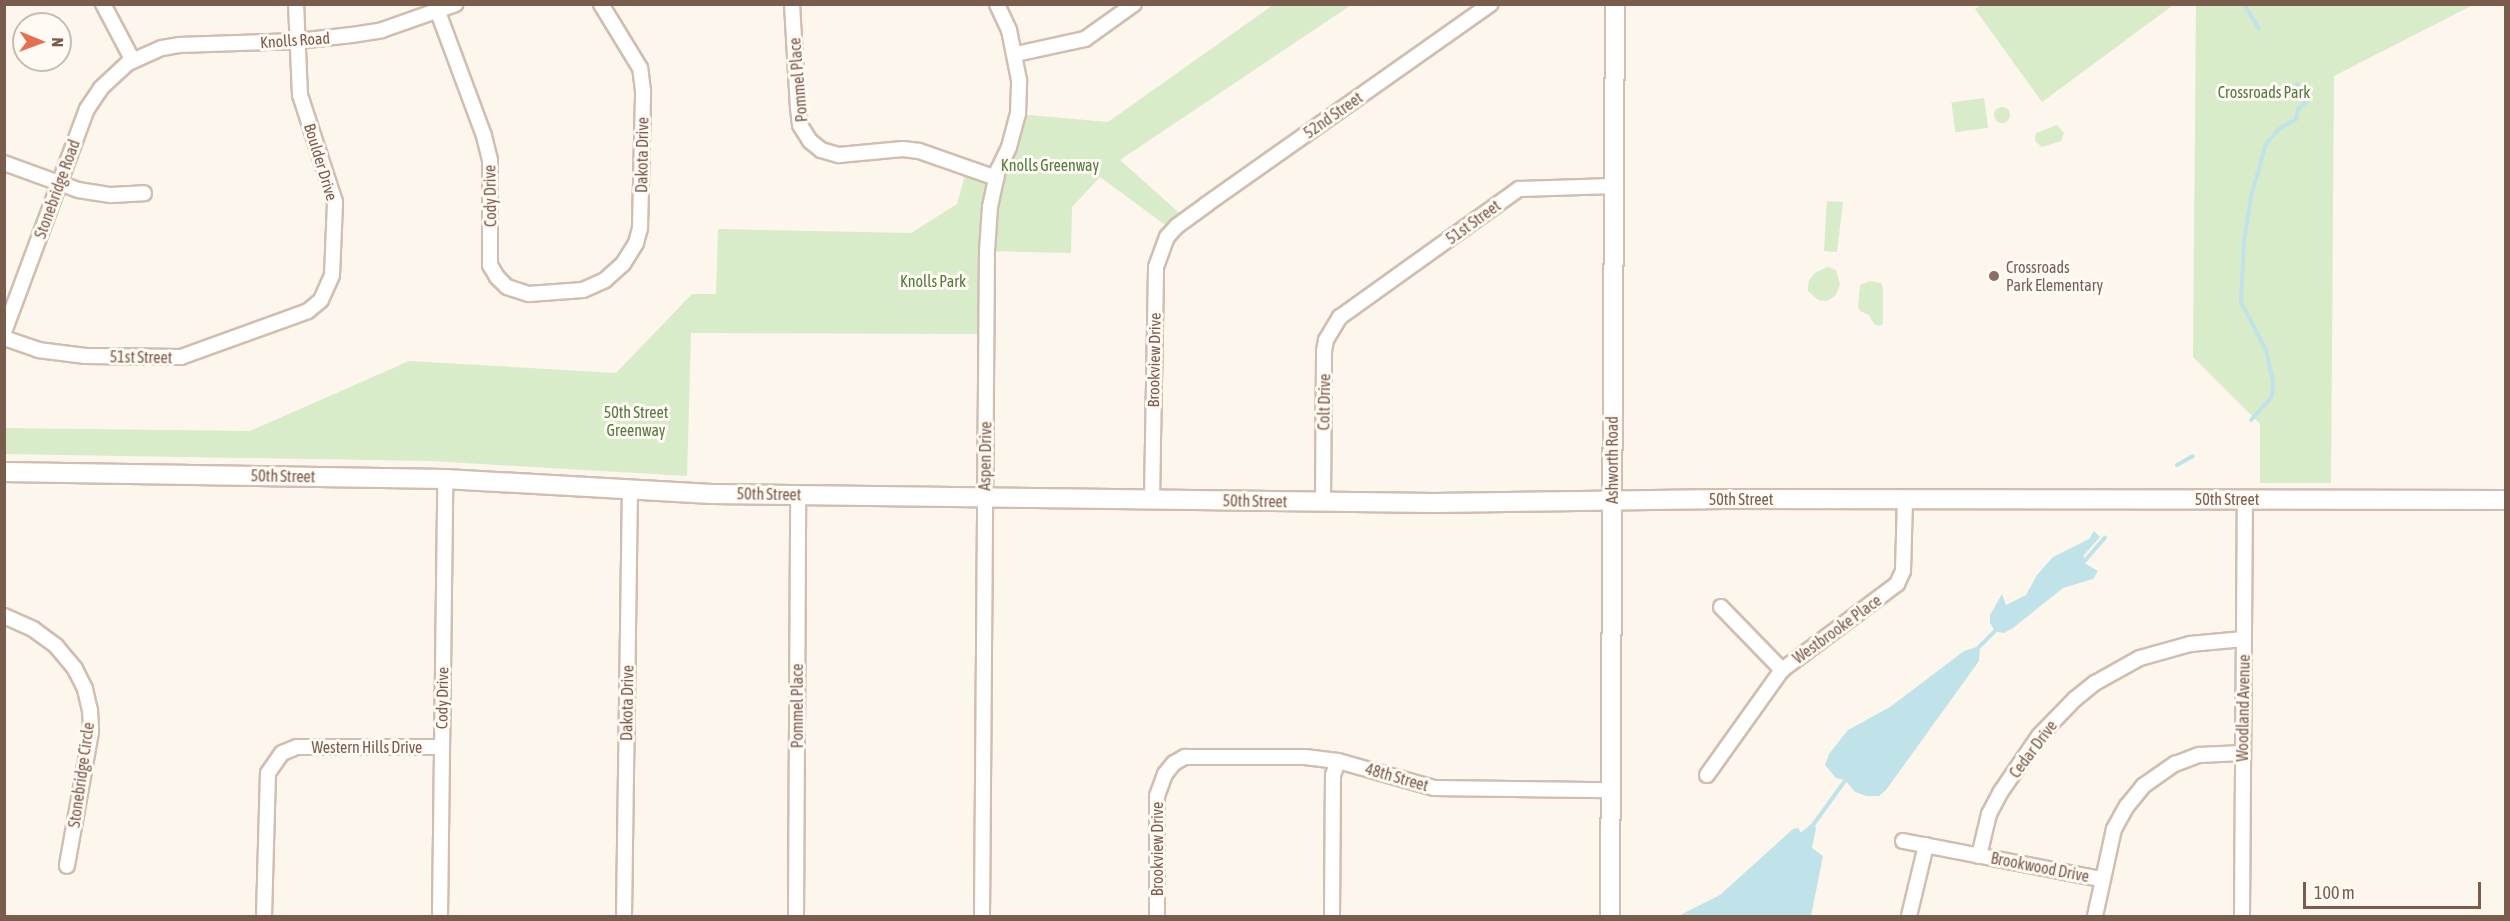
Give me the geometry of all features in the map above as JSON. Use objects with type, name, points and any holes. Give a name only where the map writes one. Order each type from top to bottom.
[{"type":"main road","name":"Ashworth Road","points":[[1610,916],[1615,4]]},
{"type":"main road","name":"50th Street","points":[[4,472],[445,479],[630,490],[798,495],[1323,502],[1905,499],[2505,500]]},
{"type":"street","points":[[103,4],[133,61]]},
{"type":"street","name":"Boulder Drive","points":[[296,4],[300,95],[335,202],[332,274],[327,291],[308,311]]},
{"type":"street","name":"Knolls Road","points":[[133,61],[162,48],[179,45],[298,41],[382,30],[456,4]]},
{"type":"street","name":"Dakota Drive","points":[[529,294],[583,290],[605,280],[623,264],[636,243],[641,217],[643,91],[640,68],[601,4]]},
{"type":"street","name":"Pommel Place","points":[[792,4],[800,125],[810,141],[819,148],[839,155],[903,149],[919,151],[996,178]]},
{"type":"street","name":"Aspen Drive","points":[[982,916],[987,251],[996,178],[1018,114],[1019,80],[1016,54],[997,4]]},
{"type":"street","points":[[1016,54],[1085,39],[1134,4]]},
{"type":"street","name":"52nd Street","points":[[1177,225],[1490,4]]},
{"type":"street","name":"Cody Drive","points":[[438,12],[484,136],[490,160],[490,265],[507,287],[529,294]]},
{"type":"street","name":"Stonebridge Road","points":[[4,332],[87,109],[110,79],[133,61]]},
{"type":"street","points":[[4,163],[78,190],[111,195],[144,193]]},
{"type":"street","name":"51st Street","points":[[1349,310],[1519,189],[1614,186]]},
{"type":"street","name":"Brookview Drive","points":[[1152,499],[1156,267],[1167,237],[1177,225]]},
{"type":"street","name":"Colt Drive","points":[[1323,502],[1324,351],[1333,326],[1349,310]]},
{"type":"street","name":"51st Street","points":[[4,338],[38,350],[86,356],[181,357],[308,311]]},
{"type":"street","name":"Cody Drive","points":[[440,916],[445,479]]},
{"type":"street","name":"Dakota Drive","points":[[624,916],[630,490]]},
{"type":"street","name":"Pommel Place","points":[[796,916],[798,495]]},
{"type":"street","name":"Westbrooke Place","points":[[1707,775],[1782,670],[1897,584],[1903,571],[1905,499]]},
{"type":"street","name":"Woodland Avenue","points":[[2242,916],[2245,500]]},
{"type":"street","points":[[1721,607],[1782,670]]},
{"type":"street","name":"Stonebridge Circle","points":[[4,616],[33,629],[56,646],[75,669],[87,699],[91,732],[67,866]]},
{"type":"street","name":"Cedar Drive","points":[[1978,856],[1989,814],[2000,793],[2039,736],[2075,699],[2117,669],[2165,650],[2190,644],[2244,639]]},
{"type":"street","name":"Western Hills Drive","points":[[264,916],[267,780],[274,762],[282,753],[297,747],[441,747]]},
{"type":"street","points":[[2095,916],[2114,829],[2127,806],[2143,786],[2175,764],[2199,755],[2243,753]]},
{"type":"street","name":"Brookview Drive","points":[[1157,916],[1157,796],[1165,774],[1174,763],[1185,757]]},
{"type":"street","name":"48th Street","points":[[1185,757],[1305,757],[1338,760],[1434,788],[1610,790]]},
{"type":"street","points":[[1332,916],[1333,774],[1338,760]]},
{"type":"street","points":[[1903,841],[1978,856]]},
{"type":"street","points":[[1909,916],[1926,845]]},
{"type":"street","name":"Brookwood Drive","points":[[1978,856],[2102,879]]},
{"type":"green space","points":[[2171,4],[2172,6],[2042,102],[1975,9],[1981,5]]},
{"type":"green space","points":[[1273,5],[1351,5],[1120,160],[1186,219],[1172,230],[1100,177],[1072,207],[1071,253],[987,251],[986,334],[691,333],[687,476],[431,461],[4,454],[4,428],[250,431],[409,361],[616,373],[692,294],[716,294],[718,229],[911,233],[957,204],[967,168],[996,178],[1018,114],[1108,122]]},
{"type":"green space","name":"Crossroads Park","points":[[2196,5],[2473,5],[2334,76],[2331,483],[2260,483],[2260,424],[2193,357]]},
{"type":"green space","points":[[1984,98],[1988,128],[1955,132],[1951,103]]},
{"type":"green space","points":[[2002,107],[2010,115],[2002,123],[1994,115]]},
{"type":"green space","points":[[2057,125],[2064,133],[2061,141],[2042,147],[2035,141],[2036,133]]},
{"type":"green space","points":[[1827,201],[1843,202],[1837,252],[1824,251]]},
{"type":"green space","points":[[1828,267],[1836,270],[1840,285],[1835,296],[1827,301],[1818,300],[1808,291],[1809,280],[1816,272]]},
{"type":"green space","points":[[1870,281],[1881,283],[1883,288],[1883,324],[1879,326],[1874,324],[1869,315],[1860,311],[1858,307],[1860,285]]},
{"type":"water","points":[[2094,531],[2100,537],[2084,555],[2084,563],[2098,571],[2093,579],[2063,588],[2013,628],[2004,633],[1995,631],[1990,623],[1990,615],[2002,594],[2006,605],[2026,595],[2037,575],[2053,557],[2089,539]]},
{"type":"water","points":[[1980,646],[1979,661],[1886,790],[1879,796],[1866,796],[1855,792],[1845,780],[1836,778],[1825,765],[1829,754],[1848,730],[1890,707],[1964,651]]},
{"type":"water","points":[[1813,825],[1816,828],[1812,848],[1823,856],[1811,916],[1678,916],[1720,895],[1793,829],[1798,828],[1802,834]]},
{"type":"waterway","points":[[2244,4],[2259,29]]},
{"type":"waterway","points":[[2251,420],[2272,397],[2273,382],[2266,350],[2241,302],[2244,241],[2251,197],[2266,144],[2279,129],[2296,119],[2298,109],[2307,101],[2297,84]]},
{"type":"waterway","points":[[2177,465],[2193,456]]},
{"type":"waterway","points":[[2082,564],[2105,538]]},
{"type":"waterway","points":[[1978,648],[1998,628]]},
{"type":"waterway","points":[[1801,835],[1813,825],[1847,778]]},
{"type":"place","name":"Crossroads Park Elementary","points":[[1994,276]]},
{"type":"park label","name":"Knolls Greenway","points":[[1050,165]]},
{"type":"park label","name":"Knolls Park","points":[[933,281]]},
{"type":"park label","name":"50th Street Greenway","points":[[636,421]]}]
